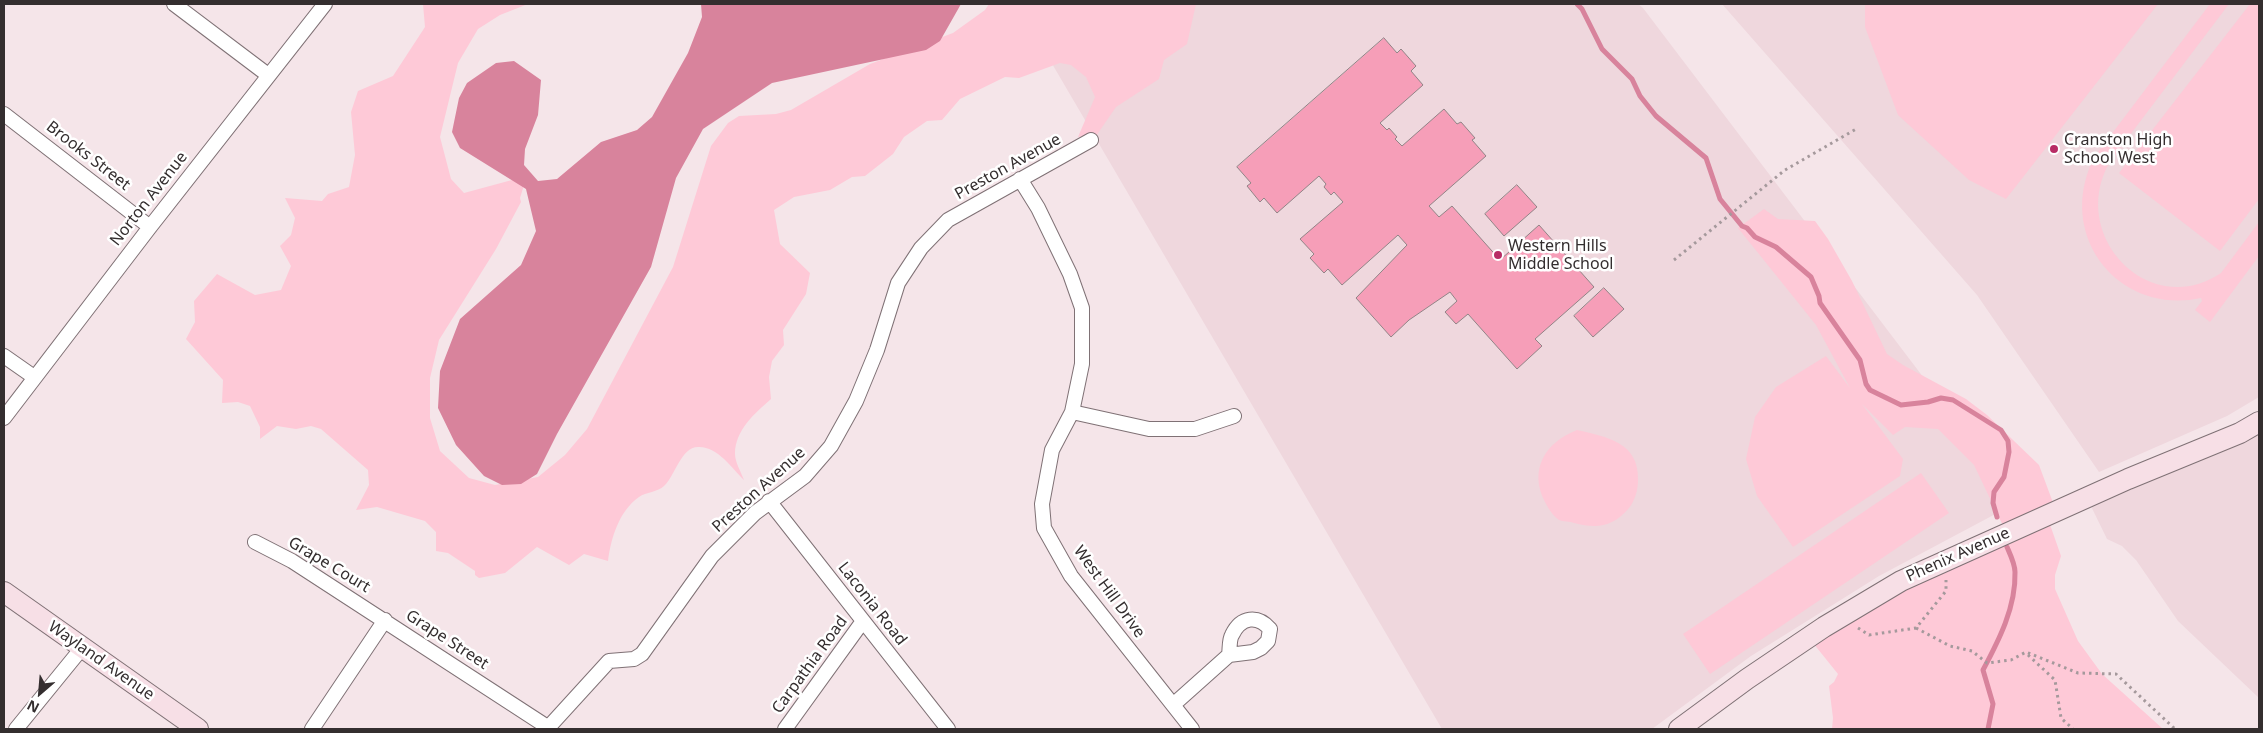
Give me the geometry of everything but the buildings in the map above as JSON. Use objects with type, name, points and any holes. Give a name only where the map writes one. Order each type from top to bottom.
[{"type":"main road","name":"Phenix Avenue","points":[[1679,729],[1747,679],[1840,617],[1901,581],[2128,479],[2240,433],[2259,422]]},
{"type":"main road","name":"Wayland Avenue","points":[[4,592],[198,729]]},
{"type":"street","points":[[174,4],[268,75]]},
{"type":"street","name":"Norton Avenue","points":[[4,418],[150,227],[325,4]]},
{"type":"street","name":"Brooks Street","points":[[4,114],[150,227]]},
{"type":"street","name":"Preston Avenue","points":[[548,728],[609,661],[634,659],[642,654],[712,556],[754,513],[805,476],[831,446],[856,401],[877,350],[898,283],[921,248],[948,220],[1091,140]]},
{"type":"street","name":"West Hill Drive","points":[[1020,180],[1038,208],[1066,266],[1082,308],[1082,364],[1072,412],[1052,450],[1042,504],[1044,528],[1071,576],[1192,729]]},
{"type":"street","points":[[4,356],[34,377]]},
{"type":"street","points":[[1072,412],[1149,429],[1195,429],[1234,416]]},
{"type":"street","name":"Laconia Road","points":[[769,501],[948,729]]},
{"type":"street","name":"Grape Court","points":[[255,542],[292,561],[385,620]]},
{"type":"street","name":"Grape Street","points":[[312,729],[385,620],[548,728]]},
{"type":"street","name":"Carpathia Road","points":[[786,729],[863,621]]},
{"type":"street","points":[[16,729],[82,648]]},
{"type":"street","points":[[1173,704],[1229,655]]},
{"type":"path","points":[[1674,260],[1785,170],[1858,128]]},
{"type":"path","points":[[1916,628],[1946,591],[1948,560]]},
{"type":"path","points":[[1840,617],[1869,635],[1916,628],[1950,646],[1972,651],[1987,663],[2011,660],[2026,652]]},
{"type":"path","points":[[2026,652],[2055,680],[2061,718],[2073,729]]},
{"type":"path","points":[[2026,652],[2078,673],[2116,674],[2175,729]]},
{"type":"shaded area","points":[[423,4],[528,4],[500,15],[478,29],[458,63],[440,137],[451,179],[464,193],[512,180],[524,185],[520,198],[521,202],[496,249],[439,340],[430,378],[430,418],[440,451],[469,478],[495,485],[538,477],[565,455],[587,429],[673,267],[711,146],[728,123],[739,116],[776,114],[791,110],[870,64],[953,33],[985,10],[989,4],[1196,4],[1187,44],[1164,60],[1159,79],[1116,107],[1096,136],[1090,134],[1078,137],[1095,97],[1086,77],[1071,65],[1060,63],[1019,78],[1005,77],[960,99],[942,120],[927,121],[904,137],[893,154],[865,176],[852,177],[830,190],[794,197],[774,210],[780,244],[810,273],[806,294],[783,330],[784,345],[772,361],[769,377],[771,399],[747,423],[738,437],[735,457],[744,480],[712,450],[698,447],[692,448],[683,457],[664,486],[659,490],[639,497],[626,510],[614,534],[608,561],[584,554],[569,565],[537,547],[505,573],[479,578],[475,575],[475,571],[448,553],[436,551],[436,532],[425,521],[377,507],[356,510],[369,485],[368,470],[321,429],[311,426],[296,429],[277,426],[260,439],[260,427],[250,406],[238,402],[222,403],[223,380],[186,339],[195,322],[194,301],[217,274],[255,295],[281,290],[291,266],[280,246],[291,235],[295,218],[285,198],[322,201],[328,194],[349,187],[355,155],[351,112],[358,91],[393,76],[425,27]]},
{"type":"shaded area","points":[[701,4],[961,4],[940,41],[926,50],[772,83],[703,129],[676,178],[651,267],[557,434],[537,474],[521,484],[502,485],[484,476],[456,445],[438,408],[440,371],[460,319],[521,265],[536,231],[526,189],[460,148],[452,132],[459,98],[467,83],[496,63],[514,61],[541,80],[538,115],[525,149],[524,165],[538,181],[557,179],[601,142],[637,130],[652,117],[688,53],[702,17]]},
{"type":"shaded area","name":"Western Hills Middle School","points":[[1017,4],[1638,4],[1643,8],[2018,502],[1879,576],[1751,656],[1652,729],[1442,729]]},
{"type":"shaded area","name":"Cranston High School West","points":[[1722,4],[2259,4],[2259,397],[2227,416],[2099,472],[1977,295]]},
{"type":"shaded area","points":[[1865,4],[2158,4],[2006,199],[1969,180],[1898,115],[1865,27]]},
{"type":"shaded area","points":[[2210,4],[2229,4],[2111,160],[2100,188],[2099,215],[2107,241],[2122,262],[2142,278],[2167,286],[2193,285],[2221,273],[2259,222],[2259,256],[2210,322],[2195,310],[2202,301],[2201,298],[2171,300],[2143,294],[2120,281],[2101,263],[2088,240],[2082,213],[2084,185],[2095,156]]},
{"type":"shaded area","points":[[2250,4],[2259,4],[2259,199],[2220,251],[2119,173]]},
{"type":"shaded area","points":[[1764,209],[1778,219],[1815,221],[1828,239],[1852,281],[1887,354],[1903,365],[1966,399],[1987,415],[2039,465],[2055,508],[2047,516],[2061,556],[2055,575],[2055,589],[2078,641],[2102,674],[2163,729],[1832,729],[1833,718],[1829,686],[1834,682],[1838,674],[1809,638],[2005,530],[1974,465],[1938,429],[1905,427],[1893,435],[1862,404],[1903,459],[1900,476],[1793,547],[1757,496],[1746,459],[1755,417],[1776,387],[1826,356],[1850,388],[1816,325],[1738,228]]},
{"type":"shaded area","points":[[2259,423],[2259,698],[2178,621],[2136,560],[2122,546],[2107,539],[2087,498]]},
{"type":"shaded area","points":[[1577,430],[1599,435],[1619,443],[1633,457],[1637,467],[1637,487],[1631,505],[1611,523],[1590,526],[1559,520],[1549,509],[1540,490],[1539,468],[1543,458],[1557,442]]},
{"type":"shaded area","points":[[1921,473],[1949,513],[1710,674],[1683,634]]},
{"type":"waterway","points":[[1577,4],[1582,9],[1602,49],[1632,79],[1640,96],[1656,116],[1706,158],[1720,199],[1742,226],[1747,228],[1755,237],[1776,247],[1811,277],[1820,303],[1860,360],[1866,384],[1870,390],[1901,405],[1928,402],[1941,398],[1953,400],[2001,430],[2008,441],[2009,452],[2004,477],[1994,492],[1993,503],[1997,517]]},
{"type":"waterway","points":[[1988,729],[1993,704],[1983,670],[1995,647],[2010,610],[2015,585],[2014,566],[2007,547]]},
{"type":"place","name":"Cranston High School West","points":[[2054,149]]},
{"type":"place","name":"Western Hills Middle School","points":[[1498,255]]}]
